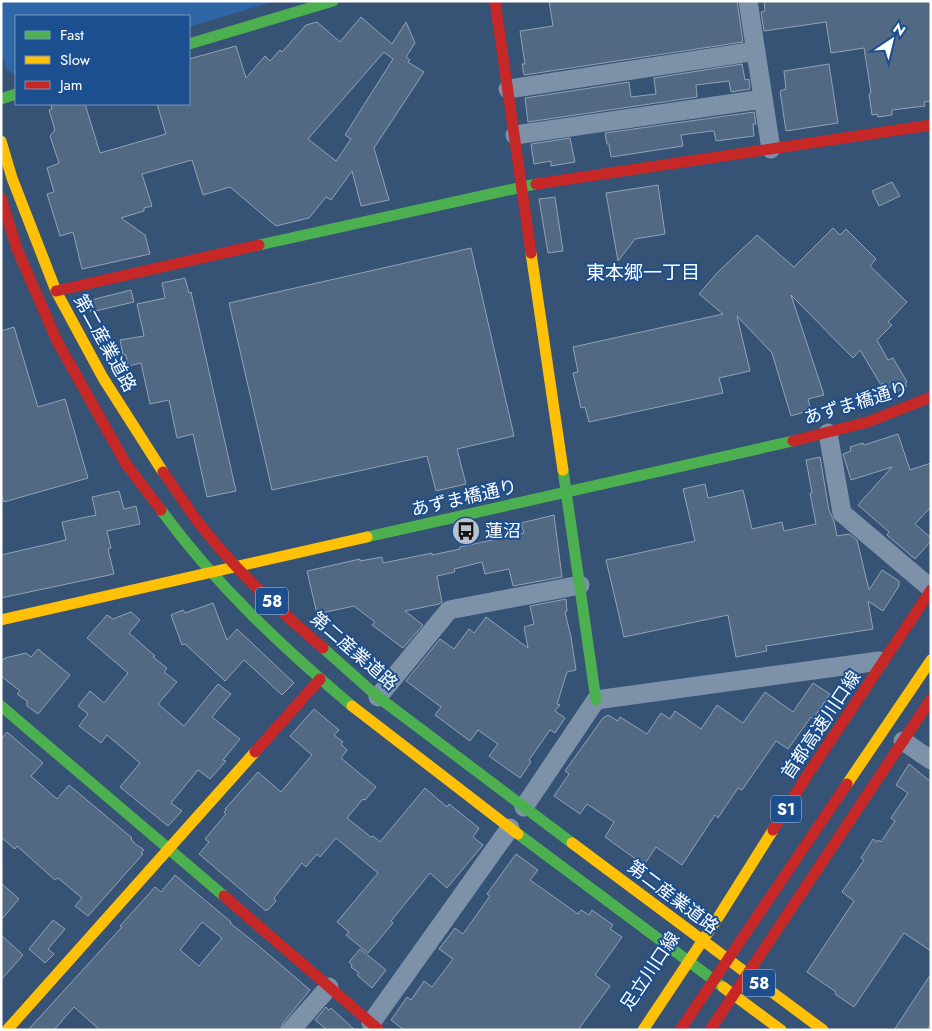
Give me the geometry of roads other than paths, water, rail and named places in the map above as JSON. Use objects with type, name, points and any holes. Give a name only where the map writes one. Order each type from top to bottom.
[{"type":"main road","points":[[190,44],[333,1]]},
{"type":"main road","points":[[495,1],[596,700]]},
{"type":"main road","points":[[1,99],[15,94]]},
{"type":"main road","points":[[56,291],[522,186],[931,125]]},
{"type":"main road","name":"第二産業道路","points":[[1,141],[12,178],[56,291],[103,378],[149,452],[199,523],[237,568],[298,627],[378,697],[695,935],[714,981],[781,1030]]},
{"type":"main road","name":"第二産業道路","points":[[1,198],[17,249],[57,341],[126,464],[176,531],[263,626],[320,679],[365,717],[682,956],[728,960],[823,1030]]},
{"type":"main road","name":"あずま橋通り","points":[[1,620],[828,433],[868,422],[931,397]]},
{"type":"main road","name":"足立川口線","points":[[632,1030],[801,775],[930,586]]},
{"type":"main road","name":"首都高速川口線","points":[[643,1030],[719,916],[806,777],[930,586]]},
{"type":"main road","points":[[680,1030],[931,660]]},
{"type":"main road","points":[[7,1030],[320,679]]},
{"type":"main road","points":[[701,1030],[931,685]]},
{"type":"main road","points":[[710,1030],[931,699]]},
{"type":"main road","points":[[1,706],[168,850],[264,929],[375,1026]]},
{"type":"street","points":[[748,1],[771,149]]},
{"type":"street","points":[[508,89],[756,51]]},
{"type":"street","points":[[515,135],[763,99]]},
{"type":"street","points":[[828,433],[842,513],[930,586]]},
{"type":"street","points":[[378,697],[449,610],[580,585]]},
{"type":"street","points":[[524,807],[596,700],[879,661]]},
{"type":"street","points":[[903,741],[931,760]]},
{"type":"street","points":[[375,1026],[510,828]]},
{"type":"street","points":[[291,1030],[329,986]]},
{"type":"place","name":"蓮沼","points":[[466,531]]},
{"type":"district","name":"東本郷一丁目","points":[[643,272]]}]
